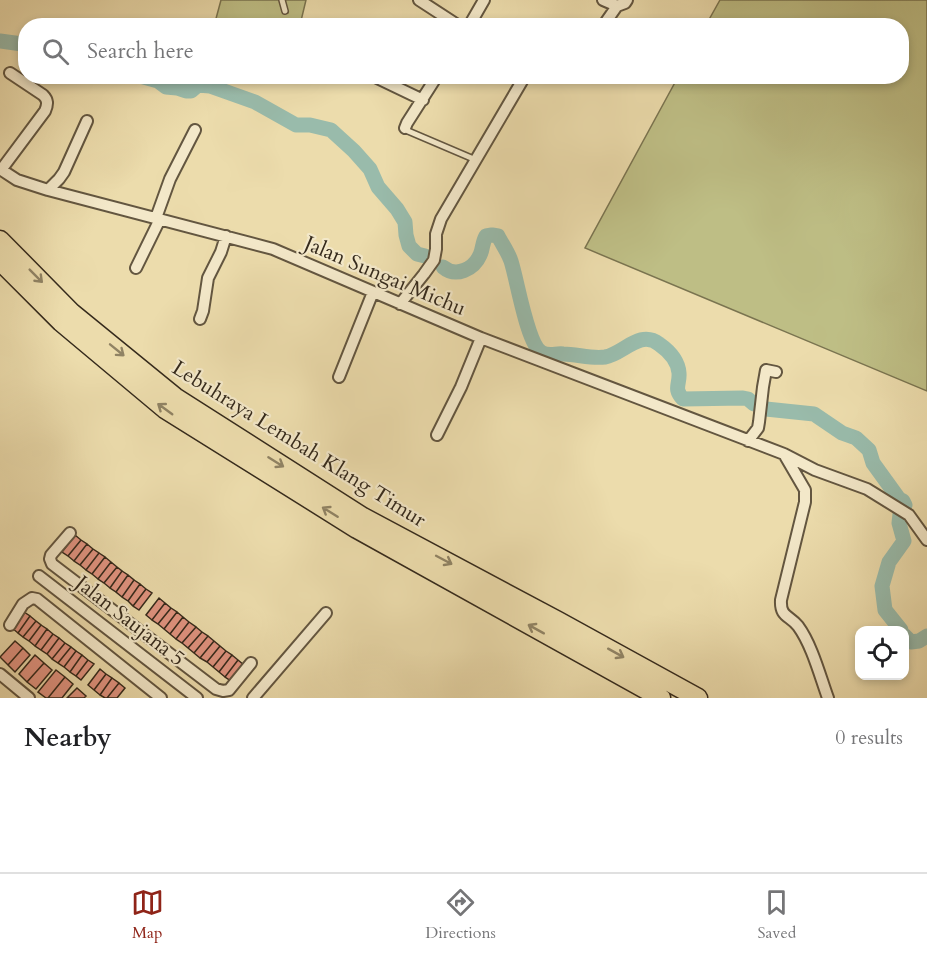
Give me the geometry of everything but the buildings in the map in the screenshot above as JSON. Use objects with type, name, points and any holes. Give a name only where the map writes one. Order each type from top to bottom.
[{"type":"highway","name":"Lebuhraya Lembah Klang Timur","points":[[0,240],[66,317],[175,397],[363,517],[698,698]]},
{"type":"highway","name":"Lebuhraya Lembah Klang Timur","points":[[0,261],[66,317],[165,410],[357,529],[661,698]]},
{"type":"street","points":[[419,0],[447,18]]},
{"type":"street","points":[[476,18],[484,0]]},
{"type":"street","points":[[603,0],[622,3]]},
{"type":"street","points":[[610,18],[622,3]]},
{"type":"street","points":[[10,73],[18,78]]},
{"type":"street","points":[[1,169],[45,111],[48,103],[43,95],[26,84]]},
{"type":"street","points":[[390,84],[423,100]]},
{"type":"street","points":[[405,128],[432,84]]},
{"type":"street","points":[[400,304],[434,260],[436,234],[441,219],[520,84]]},
{"type":"street","points":[[48,190],[64,172],[87,120]]},
{"type":"street","points":[[136,268],[158,218],[170,179],[195,130]]},
{"type":"street","name":"Jalan Sungai Michu","points":[[1,169],[17,180],[48,190],[273,249],[481,338],[784,454],[815,470],[867,489],[909,515],[925,534]]},
{"type":"street","points":[[200,319],[208,278],[226,237]]},
{"type":"street","points":[[339,376],[373,292]]},
{"type":"street","points":[[437,435],[461,387],[481,338]]},
{"type":"street","points":[[748,441],[758,428],[766,370],[776,372]]},
{"type":"street","points":[[784,454],[805,490],[806,502],[781,600],[781,608],[784,615],[797,625],[805,638],[828,698]]},
{"type":"street","points":[[70,533],[51,555],[52,564],[216,689],[229,690],[251,663]]},
{"type":"street","name":"Jalan Saujana 5","points":[[39,576],[197,698]]},
{"type":"street","name":"Jalan Saujana 5","points":[[10,625],[23,604],[32,598],[37,599],[161,698]]},
{"type":"street","points":[[253,698],[326,613]]},
{"type":"street","points":[[123,641],[134,626]]},
{"type":"street","points":[[0,674],[29,698]]},
{"type":"lane","points":[[282,0],[285,11]]},
{"type":"lane","points":[[405,128],[476,160]]},
{"type":"green space","points":[[221,0],[306,0],[302,18],[216,18]]},
{"type":"green space","points":[[720,0],[927,0],[927,391],[585,248],[674,84],[909,84],[909,18],[710,18]]},
{"type":"waterway","points":[[0,41],[18,43]]},
{"type":"waterway","points":[[162,84],[186,91],[191,91],[198,85],[210,86],[255,102],[296,125],[310,125],[331,130],[370,169],[378,187],[405,222],[409,246],[417,254],[425,256]]},
{"type":"waterway","points":[[443,267],[453,272],[469,268],[480,255],[486,236],[498,236],[511,261],[531,337],[541,352],[549,355],[605,357],[638,341],[652,340],[675,360],[679,373],[678,389],[683,399],[743,398],[754,404]]},
{"type":"waterway","points":[[766,409],[814,414],[842,433],[856,438],[869,450],[873,463],[899,499],[903,501],[904,508]]},
{"type":"waterway","points":[[898,626],[885,610],[882,586],[889,562],[904,541],[899,523],[900,514]]},
{"type":"waterway","points":[[909,640],[919,641],[927,636]]}]
